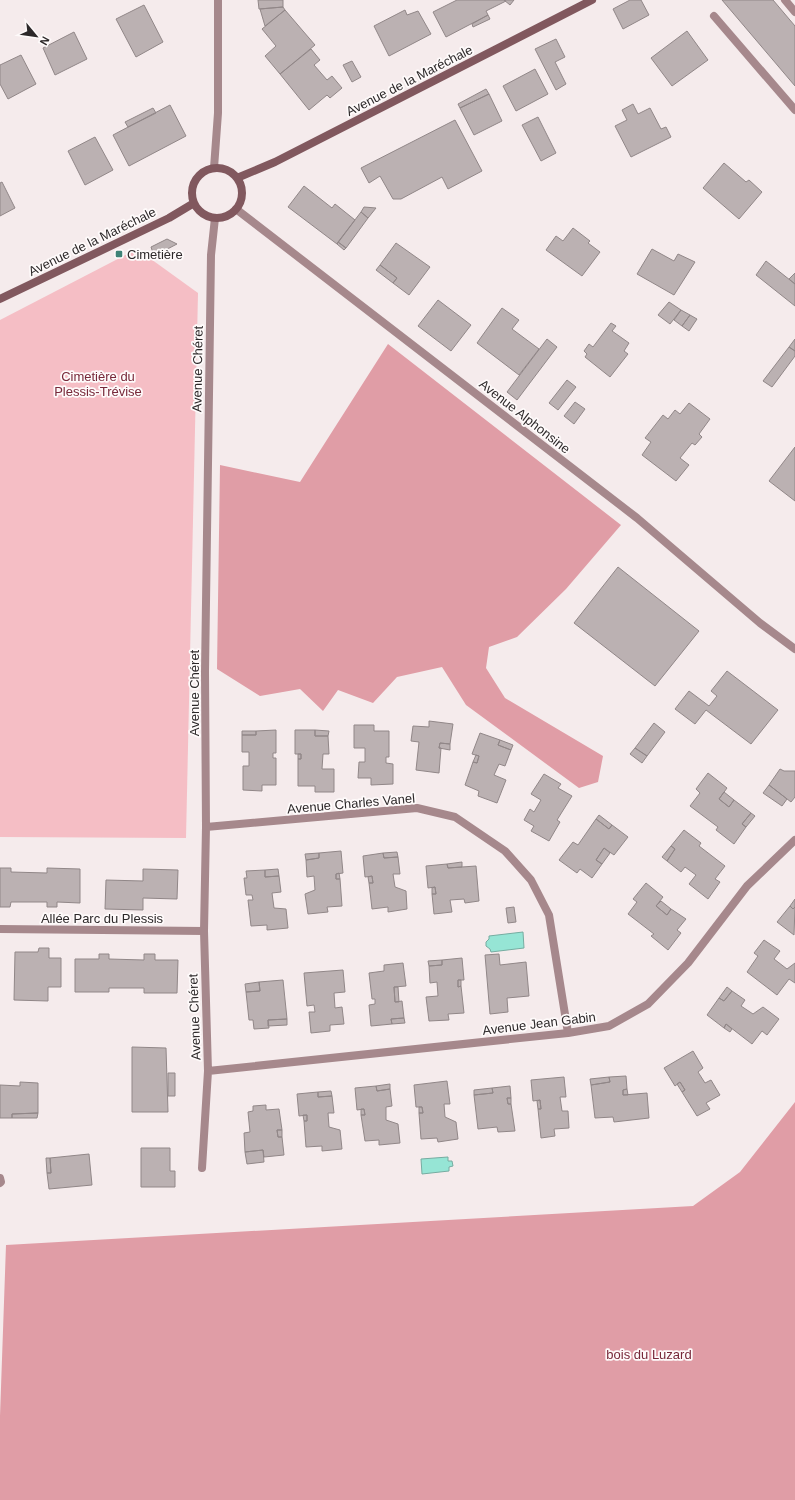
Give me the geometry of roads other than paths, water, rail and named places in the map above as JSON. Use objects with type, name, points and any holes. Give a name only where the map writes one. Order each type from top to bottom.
[{"type":"street","points":[[214,168],[218,113],[218,0]]},
{"type":"street","name":"Avenue de la Maréchale","points":[[236,178],[275,162],[592,0]]},
{"type":"street","points":[[785,0],[795,12]]},
{"type":"street","points":[[714,16],[795,110]]},
{"type":"street","points":[[223,168],[236,178],[241,185],[242,193],[240,202],[236,209],[230,214],[223,217],[208,217],[197,209],[192,196],[192,188],[200,174],[206,170],[223,168]]},
{"type":"street","name":"Avenue de la Maréchale","points":[[0,299],[169,218],[194,203]]},
{"type":"street","name":"Avenue Alphonsine","points":[[236,209],[637,518],[760,623],[795,649]]},
{"type":"street","name":"Avenue Chéret","points":[[202,1168],[208,1071],[204,931],[206,827],[207,531],[211,255],[215,218]]},
{"type":"street","name":"Avenue Charles Vanel","points":[[206,827],[417,808],[455,817],[505,851],[531,880],[549,915],[568,1032]]},
{"type":"street","name":"Avenue Jean Gabin","points":[[208,1071],[568,1032],[610,1026],[648,1004],[688,963],[748,886],[795,840]]},
{"type":"street","name":"Allée Parc du Plessis","points":[[0,930],[204,931]]},
{"type":"street","points":[[0,1178],[0,1183]]},
{"type":"place","name":"Cimetière","points":[[119,254]]},
{"type":"park label","name":"Cimetière du Plessis-Trévise","points":[[98,384]]},
{"type":"park label","name":"bois du Luzard","points":[[649,1354]]}]
